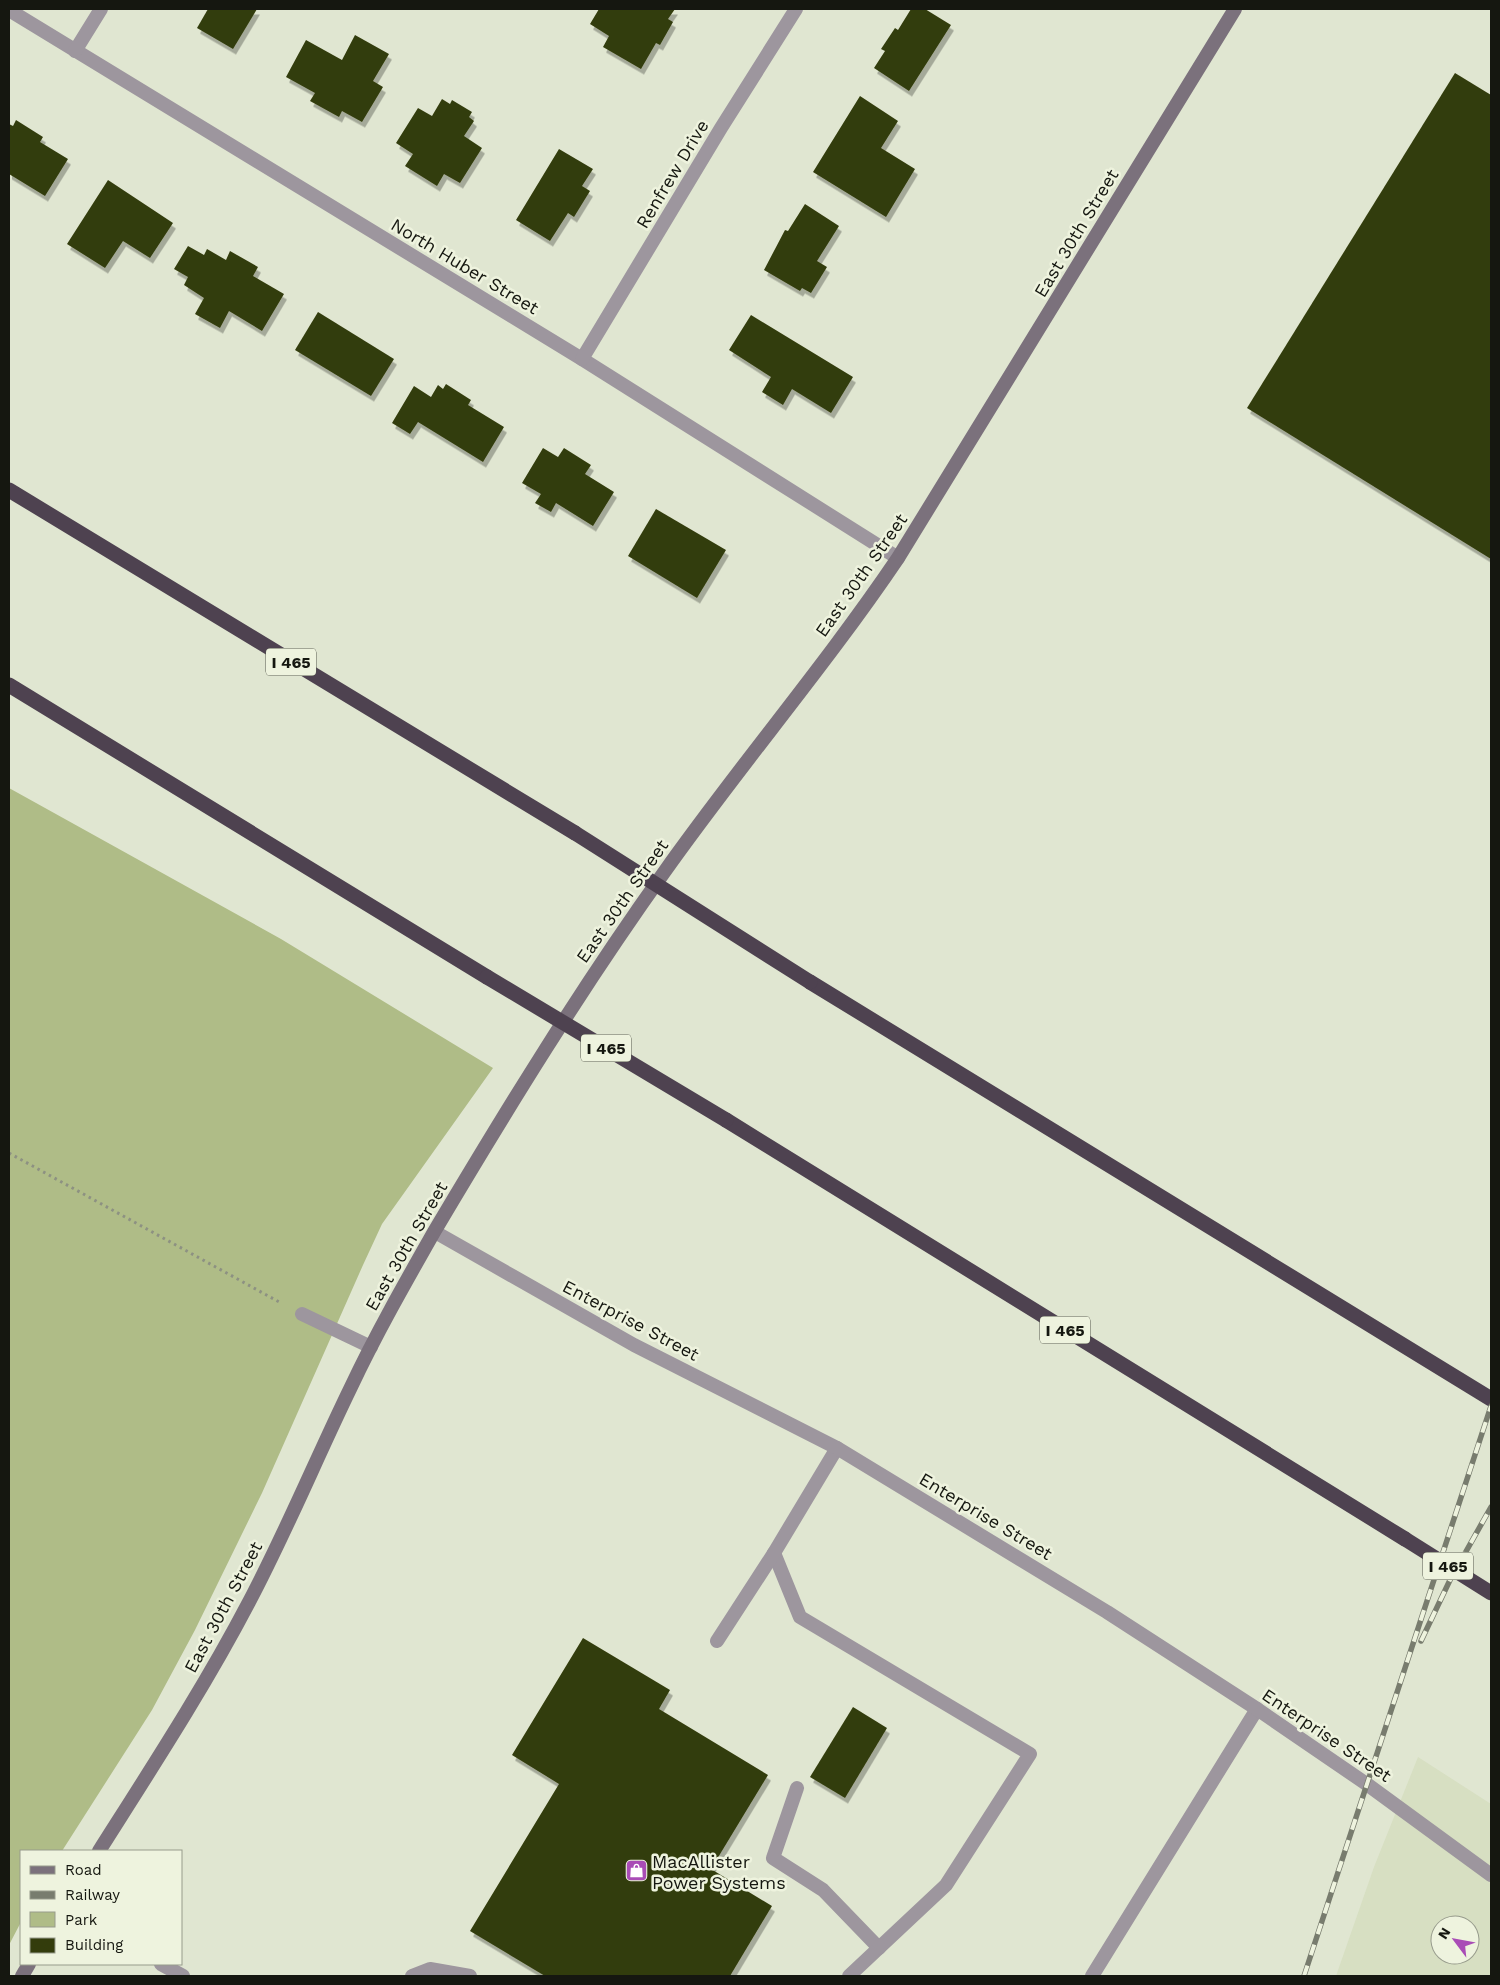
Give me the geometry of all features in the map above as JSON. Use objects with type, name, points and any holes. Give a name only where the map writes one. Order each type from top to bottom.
[{"type":"highway","name":"I 465","points":[[9,490],[574,833],[810,982],[1491,1399]]},
{"type":"highway","name":"I 465","points":[[9,686],[726,1120],[1491,1593]]},
{"type":"main road","name":"East 30th Street","points":[[100,1850],[194,1699],[248,1604],[371,1347],[435,1232],[518,1095],[598,967],[721,792],[854,622],[898,558],[1235,9]]},
{"type":"main road","points":[[22,1976],[29,1965]]},
{"type":"street","points":[[75,51],[101,9]]},
{"type":"street","name":"Renfrew Drive","points":[[582,360],[721,128],[796,9]]},
{"type":"street","name":"North Huber Street","points":[[9,10],[582,360],[898,558]]},
{"type":"street","name":"Enterprise Street","points":[[435,1232],[634,1346],[837,1448],[1107,1612],[1368,1785],[1491,1875]]},
{"type":"street","points":[[302,1314],[371,1347]]},
{"type":"street","points":[[717,1641],[774,1553],[837,1448]]},
{"type":"street","points":[[774,1553],[800,1617],[1030,1754],[946,1885],[849,1976]]},
{"type":"street","points":[[1092,1976],[1257,1710]]},
{"type":"street","points":[[797,1788],[774,1858],[823,1890],[879,1948]]},
{"type":"street","points":[[163,1965],[183,1976]]},
{"type":"street","points":[[412,1976],[430,1968],[470,1976]]},
{"type":"path","points":[[9,1153],[302,1314]]},
{"type":"shaded area","points":[[1418,1757],[1491,1804],[1491,1976],[1336,1976],[1374,1867]]},
{"type":"green space","points":[[9,788],[281,939],[493,1068],[382,1224],[262,1493],[195,1630],[152,1710],[63,1850],[20,1850],[20,1924],[9,1945]]},
{"type":"building","points":[[208,9],[257,9],[233,49],[197,28]]},
{"type":"building","points":[[599,9],[675,9],[668,19],[673,22],[660,45],[656,43],[641,69],[603,47],[609,36],[590,24]]},
{"type":"building","points":[[911,9],[925,9],[951,25],[909,91],[874,68],[885,51],[881,49],[895,28],[898,30]]},
{"type":"building","points":[[355,35],[389,54],[373,81],[383,87],[362,122],[342,111],[339,117],[310,101],[315,93],[286,77],[306,40],[342,60]]},
{"type":"building","points":[[1455,73],[1491,95],[1491,559],[1247,408]]},
{"type":"building","points":[[860,96],[898,121],[881,148],[915,169],[886,217],[813,172]]},
{"type":"building","points":[[442,99],[450,104],[452,100],[472,112],[469,117],[474,121],[464,136],[482,148],[460,183],[444,174],[437,186],[405,166],[413,154],[396,143],[418,108],[432,116]]},
{"type":"building","points":[[16,120],[43,137],[40,142],[68,159],[45,196],[9,174],[9,124],[13,126]]},
{"type":"building","points":[[559,149],[593,169],[582,186],[590,191],[574,217],[568,213],[550,241],[516,220]]},
{"type":"building","points":[[108,180],[173,223],[150,258],[123,241],[105,268],[67,244]]},
{"type":"building","points":[[805,204],[839,226],[817,261],[827,267],[811,293],[802,288],[800,291],[764,270],[785,230],[788,231]]},
{"type":"building","points":[[188,246],[204,255],[207,249],[226,260],[230,251],[258,267],[253,276],[284,294],[262,331],[229,311],[220,328],[195,314],[204,298],[184,285],[188,277],[174,269]]},
{"type":"building","points":[[318,312],[394,359],[371,396],[295,350]]},
{"type":"building","points":[[751,315],[853,377],[831,413],[792,389],[783,405],[762,392],[771,377],[729,350]]},
{"type":"building","points":[[446,384],[471,400],[468,405],[504,427],[483,462],[418,422],[410,434],[392,423],[414,386],[431,397],[438,385],[443,389]]},
{"type":"building","points":[[543,448],[558,457],[564,448],[591,465],[585,474],[614,492],[593,526],[556,503],[551,512],[535,503],[541,494],[522,483]]},
{"type":"building","points":[[656,509],[726,550],[697,598],[628,556]]},
{"type":"building","points":[[583,1638],[670,1690],[659,1709],[768,1775],[711,1869],[772,1906],[730,1976],[545,1976],[470,1931],[559,1784],[512,1755]]},
{"type":"building","points":[[853,1707],[887,1728],[845,1798],[810,1777]]},
{"type":"railway","points":[[1304,1976],[1491,1406]]},
{"type":"railway","points":[[1421,1641],[1450,1580],[1491,1507]]},
{"type":"place","name":"MacAllister Power Systems","points":[[636,1871]]}]
